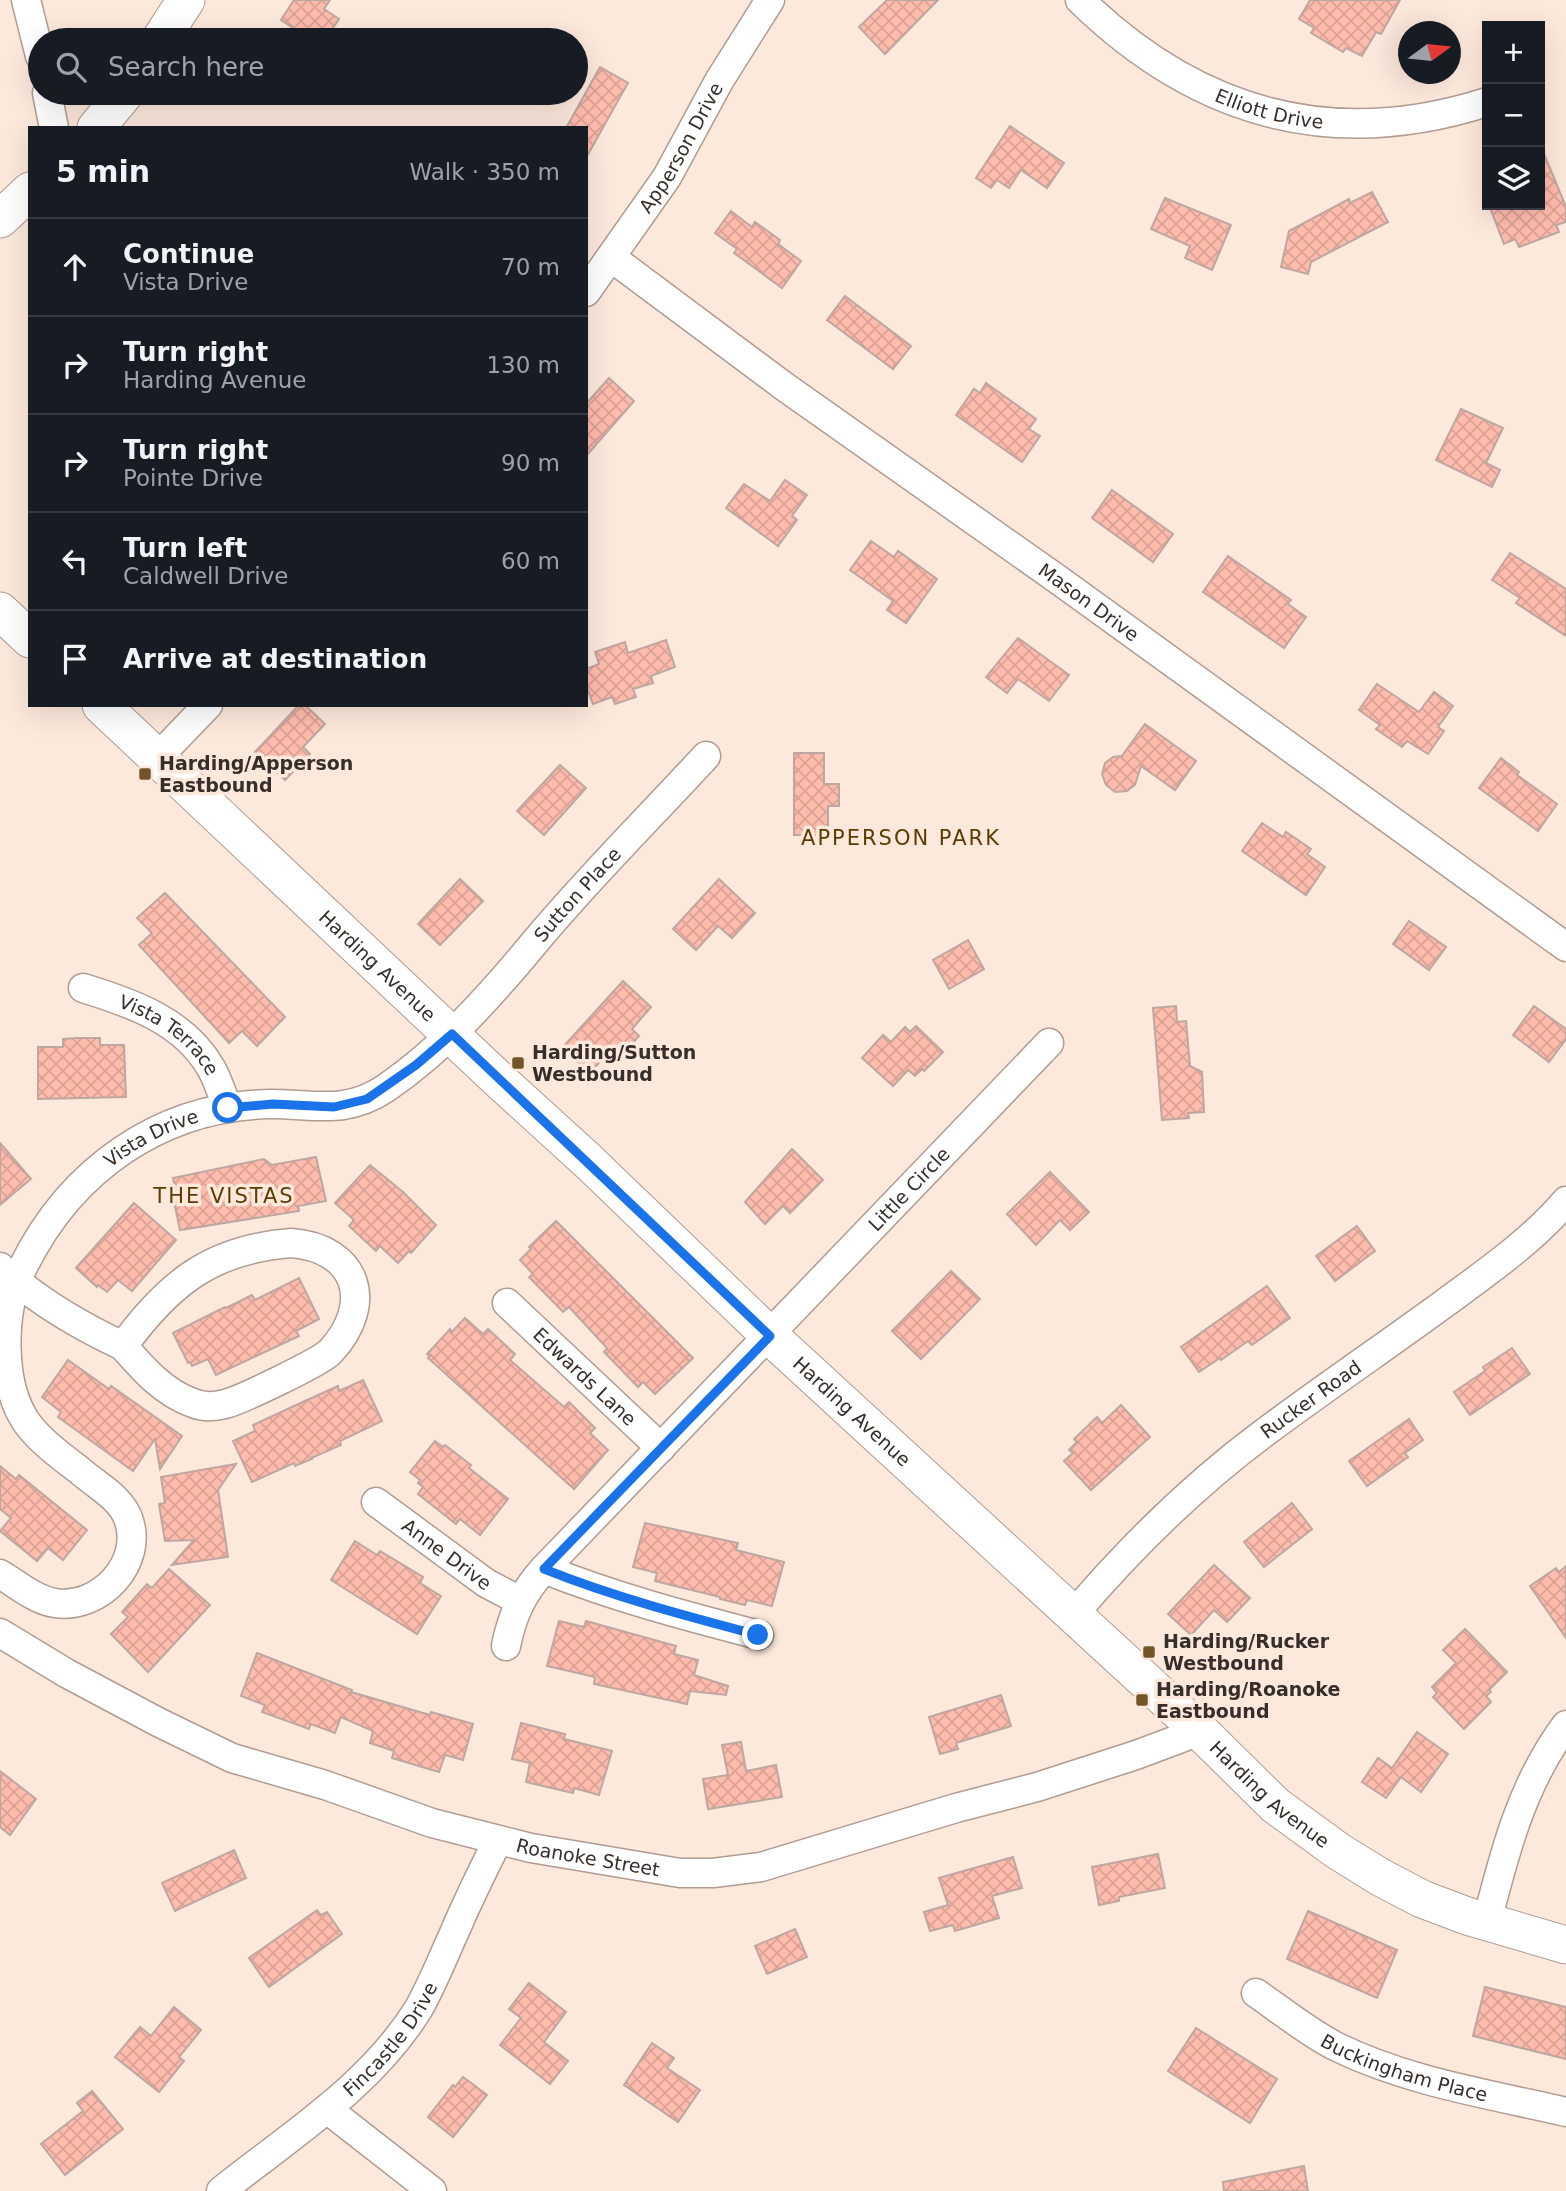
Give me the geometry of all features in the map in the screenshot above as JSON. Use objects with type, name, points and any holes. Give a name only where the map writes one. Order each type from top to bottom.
[{"type":"main road","points":[[168,28],[186,0]]},
{"type":"main road","points":[[98,126],[115,105]]},
{"type":"main road","points":[[0,219],[28,193]]},
{"type":"main road","points":[[0,611],[28,637]]},
{"type":"main road","name":"Harding Avenue","points":[[103,707],[770,1336],[1200,1731],[1275,1805],[1338,1851],[1422,1899],[1566,1945]]},
{"type":"street","points":[[26,0],[33,28]]},
{"type":"street","name":"Apperson Drive","points":[[588,289],[667,177],[719,81],[770,0]]},
{"type":"street","name":"Elliott Drive","points":[[1080,0],[1101,20],[1162,66],[1220,97],[1257,109],[1295,118],[1363,124],[1418,120],[1454,113],[1482,104]]},
{"type":"street","points":[[49,105],[54,126]]},
{"type":"street","name":"Mason Drive","points":[[612,258],[785,387],[1026,557],[1566,947]]},
{"type":"street","points":[[157,758],[206,707]]},
{"type":"street","name":"Sutton Place","points":[[452,1034],[706,756]]},
{"type":"street","name":"Vista Terrace","points":[[83,988],[126,1001],[153,1013],[172,1026],[212,1069],[228,1108]]},
{"type":"street","name":"Vista Drive","points":[[0,1574],[43,1600],[72,1604],[92,1598],[106,1588],[118,1576],[131,1550],[130,1523],[119,1502],[33,1431],[15,1403],[9,1374],[6,1338],[11,1300],[8,1274],[76,1187],[110,1158],[162,1128],[197,1115],[228,1108],[273,1104],[334,1107],[367,1099],[416,1065],[452,1034]]},
{"type":"street","name":"Little Circle","points":[[506,1646],[510,1625],[520,1601],[544,1569],[1049,1043]]},
{"type":"street","name":"Rucker Road","points":[[1073,1615],[1084,1605],[1088,1594],[1107,1573],[1209,1478],[1266,1431],[1482,1276],[1534,1234],[1566,1201]]},
{"type":"street","points":[[8,1274],[60,1313],[123,1346],[153,1378],[192,1403],[215,1406],[229,1403],[328,1354],[339,1341],[352,1313],[355,1295],[353,1282],[344,1264],[323,1249],[291,1243],[255,1247],[207,1264],[181,1282],[149,1314],[123,1346]]},
{"type":"street","name":"Edwards Lane","points":[[507,1303],[661,1448]]},
{"type":"street","name":"Anne Drive","points":[[376,1502],[486,1583],[520,1601]]},
{"type":"street","points":[[544,1569],[588,1587],[659,1609],[758,1635]]},
{"type":"street","name":"Roanoke Street","points":[[0,1633],[89,1686],[232,1758],[325,1785],[432,1823],[498,1840],[680,1873],[713,1873],[761,1867],[956,1808],[1037,1787],[1200,1731]]},
{"type":"street","points":[[1487,1921],[1522,1801],[1536,1771],[1566,1725]]},
{"type":"street","name":"Fincastle Drive","points":[[221,2191],[327,2109],[379,2060],[418,2008],[436,1975],[478,1878],[498,1840]]},
{"type":"street","name":"Buckingham Place","points":[[1256,1993],[1334,2046],[1375,2064],[1409,2075],[1566,2112]]},
{"type":"street","points":[[327,2109],[432,2191]]},
{"type":"building","points":[[294,0],[330,0],[324,9],[339,19],[333,28],[293,28],[281,20]]},
{"type":"building","points":[[887,0],[938,0],[885,54],[859,27]]},
{"type":"building","points":[[1310,0],[1400,0],[1381,34],[1376,32],[1362,56],[1346,48],[1343,52],[1311,33],[1314,28],[1299,19]]},
{"type":"building","points":[[600,67],[628,83],[588,154],[588,126],[567,126],[579,105],[588,105],[588,89]]},
{"type":"building","points":[[1010,126],[1064,163],[1047,188],[1021,170],[1009,188],[997,180],[991,188],[976,178]]},
{"type":"building","points":[[1545,156],[1566,207],[1566,222],[1556,225],[1559,232],[1519,247],[1515,239],[1504,244],[1491,210],[1545,210]]},
{"type":"building","points":[[1372,192],[1388,222],[1311,262],[1308,274],[1281,267],[1289,231],[1349,199],[1350,203]]},
{"type":"building","points":[[1165,198],[1231,225],[1212,270],[1185,258],[1190,246],[1151,229]]},
{"type":"building","points":[[731,211],[752,227],[755,222],[780,240],[778,244],[801,261],[782,288],[734,253],[737,249],[715,233]]},
{"type":"building","points":[[845,296],[911,346],[893,369],[827,320]]},
{"type":"building","points":[[609,378],[634,401],[588,454],[588,402]]},
{"type":"building","points":[[986,383],[1036,419],[1029,429],[1040,436],[1022,462],[956,415],[974,389],[980,393]]},
{"type":"building","points":[[1461,409],[1503,428],[1486,463],[1500,470],[1492,487],[1436,460]]},
{"type":"building","points":[[785,480],[807,495],[792,516],[797,520],[778,546],[726,508],[744,484],[770,501]]},
{"type":"building","points":[[1112,490],[1173,534],[1153,562],[1092,518]]},
{"type":"building","points":[[871,541],[894,557],[898,551],[937,579],[906,623],[887,610],[893,601],[850,570]]},
{"type":"building","points":[[1510,553],[1566,589],[1566,636],[1516,603],[1520,598],[1492,580]]},
{"type":"building","points":[[1228,556],[1291,600],[1288,604],[1306,617],[1284,648],[1203,592]]},
{"type":"building","points":[[1018,638],[1069,675],[1049,701],[1018,679],[1007,693],[986,677]]},
{"type":"building","points":[[666,640],[675,667],[651,676],[653,683],[633,689],[636,697],[615,704],[612,697],[593,704],[588,690],[588,668],[599,664],[595,652],[625,642],[628,653]]},
{"type":"building","points":[[1377,684],[1419,712],[1434,692],[1453,706],[1438,727],[1444,731],[1428,754],[1407,741],[1402,747],[1376,729],[1380,725],[1359,710]]},
{"type":"building","points":[[297,707],[307,707],[325,724],[303,747],[310,754],[285,780],[255,752]]},
{"type":"building","points":[[1145,724],[1196,761],[1175,790],[1141,766],[1135,785],[1127,791],[1115,792],[1106,785],[1102,774],[1105,763],[1113,757],[1122,756]]},
{"type":"building","points":[[794,753],[824,753],[824,784],[839,784],[839,806],[828,806],[828,835],[794,835]]},
{"type":"building","points":[[1501,758],[1519,772],[1517,775],[1557,804],[1538,831],[1479,788]]},
{"type":"building","points":[[560,765],[586,788],[544,835],[517,811]]},
{"type":"building","points":[[1262,823],[1283,837],[1286,832],[1311,849],[1307,854],[1325,867],[1306,895],[1242,851]]},
{"type":"building","points":[[460,879],[483,901],[440,945],[418,924]]},
{"type":"building","points":[[719,879],[755,913],[732,938],[718,926],[696,950],[673,929]]},
{"type":"building","points":[[165,893],[285,1017],[257,1046],[242,1031],[229,1043],[139,945],[152,933],[137,918]]},
{"type":"building","points":[[1409,921],[1446,947],[1429,970],[1393,944]]},
{"type":"building","points":[[968,940],[984,969],[949,989],[933,960]]},
{"type":"building","points":[[623,981],[651,1007],[632,1029],[639,1036],[619,1058],[610,1050],[590,1073],[562,1048]]},
{"type":"building","points":[[1176,1006],[1177,1022],[1186,1021],[1190,1066],[1202,1072],[1204,1112],[1188,1113],[1189,1118],[1162,1120],[1153,1008]]},
{"type":"building","points":[[1534,1006],[1566,1029],[1566,1039],[1549,1062],[1513,1035]]},
{"type":"building","points":[[916,1026],[943,1052],[924,1071],[922,1069],[915,1076],[908,1070],[893,1086],[862,1058],[883,1035],[891,1042],[905,1027],[910,1032]]},
{"type":"building","points":[[100,1038],[100,1045],[124,1045],[126,1097],[38,1099],[38,1047],[63,1047],[63,1039]]},
{"type":"building","points":[[0,1143],[31,1179],[0,1205]]},
{"type":"building","points":[[792,1149],[823,1180],[790,1213],[783,1206],[765,1224],[745,1202]]},
{"type":"building","points":[[316,1157],[326,1201],[298,1206],[299,1211],[180,1230],[172,1192],[176,1192],[173,1178],[264,1159],[272,1165]]},
{"type":"building","points":[[370,1165],[403,1192],[436,1225],[411,1253],[409,1251],[398,1263],[380,1246],[376,1251],[349,1226],[354,1220],[335,1203]]},
{"type":"building","points":[[1050,1172],[1089,1212],[1070,1230],[1060,1220],[1036,1245],[1007,1214]]},
{"type":"building","points":[[134,1203],[176,1240],[132,1291],[118,1280],[107,1292],[98,1285],[97,1287],[76,1268]]},
{"type":"building","points":[[556,1221],[693,1358],[655,1394],[643,1382],[638,1387],[604,1352],[607,1348],[569,1307],[563,1312],[529,1277],[533,1274],[520,1260],[531,1249],[529,1247]]},
{"type":"building","points":[[1357,1226],[1375,1251],[1335,1281],[1316,1256]]},
{"type":"building","points":[[951,1271],[980,1299],[921,1359],[892,1331]]},
{"type":"building","points":[[299,1278],[319,1319],[296,1331],[299,1336],[216,1375],[208,1359],[192,1366],[188,1363],[173,1333],[252,1295],[255,1300]]},
{"type":"building","points":[[1267,1286],[1290,1318],[1252,1345],[1248,1341],[1199,1372],[1181,1347]]},
{"type":"building","points":[[465,1318],[483,1334],[488,1329],[515,1354],[510,1360],[564,1407],[569,1402],[595,1428],[590,1433],[608,1450],[574,1489],[428,1358],[430,1356],[427,1354],[450,1329],[452,1332]]},
{"type":"building","points":[[1512,1348],[1530,1374],[1470,1415],[1454,1392],[1485,1371],[1483,1367]]},
{"type":"building","points":[[68,1360],[109,1389],[111,1386],[182,1436],[160,1469],[155,1439],[133,1471],[58,1417],[61,1412],[42,1397]]},
{"type":"building","points":[[363,1380],[382,1421],[340,1441],[341,1445],[312,1459],[295,1466],[294,1463],[252,1482],[233,1441],[255,1431],[253,1425],[338,1386],[339,1391]]},
{"type":"building","points":[[1121,1405],[1150,1437],[1091,1490],[1064,1461],[1073,1453],[1069,1450],[1077,1442],[1074,1439],[1097,1417],[1102,1423]]},
{"type":"building","points":[[1409,1419],[1423,1440],[1405,1453],[1408,1457],[1367,1486],[1349,1461]]},
{"type":"building","points":[[435,1441],[443,1447],[445,1445],[471,1465],[469,1468],[508,1499],[480,1535],[460,1519],[456,1524],[418,1494],[423,1487],[418,1483],[420,1480],[410,1472]]},
{"type":"building","points":[[236,1464],[218,1490],[228,1557],[172,1565],[194,1540],[165,1541],[159,1504],[165,1503],[161,1477]]},
{"type":"building","points":[[0,1466],[16,1479],[19,1475],[87,1530],[63,1560],[48,1548],[37,1561],[0,1531],[11,1518],[0,1509]]},
{"type":"building","points":[[1292,1503],[1312,1529],[1264,1567],[1244,1542]]},
{"type":"building","points":[[645,1523],[738,1543],[736,1550],[784,1562],[772,1606],[747,1600],[745,1605],[655,1581],[657,1573],[633,1567]]},
{"type":"building","points":[[355,1541],[377,1555],[380,1551],[423,1577],[420,1583],[441,1596],[417,1634],[331,1580]]},
{"type":"building","points":[[1214,1565],[1250,1598],[1227,1622],[1214,1610],[1191,1635],[1168,1614]]},
{"type":"building","points":[[1566,1566],[1566,1638],[1530,1586],[1556,1568],[1559,1572]]},
{"type":"building","points":[[169,1569],[210,1605],[148,1672],[111,1634],[128,1617],[122,1612],[147,1584],[152,1588]]},
{"type":"building","points":[[559,1621],[584,1627],[586,1621],[676,1646],[674,1654],[698,1660],[694,1675],[728,1686],[726,1695],[690,1691],[687,1704],[594,1684],[595,1677],[547,1666]]},
{"type":"building","points":[[1465,1629],[1507,1672],[1489,1690],[1491,1692],[1486,1696],[1491,1702],[1464,1729],[1433,1697],[1437,1693],[1432,1687],[1456,1663],[1443,1650]]},
{"type":"building","points":[[257,1653],[352,1690],[351,1692],[430,1715],[431,1712],[473,1724],[463,1760],[445,1755],[439,1772],[392,1758],[394,1751],[370,1743],[373,1731],[341,1717],[335,1733],[311,1724],[309,1729],[262,1712],[265,1705],[241,1696]]},
{"type":"building","points":[[1001,1695],[1011,1726],[956,1743],[958,1749],[940,1754],[929,1717]]},
{"type":"building","points":[[521,1723],[565,1734],[564,1739],[612,1751],[599,1795],[574,1788],[573,1793],[526,1782],[530,1763],[512,1759]]},
{"type":"building","points":[[1417,1732],[1448,1754],[1421,1792],[1401,1777],[1386,1798],[1362,1782],[1378,1758],[1392,1768]]},
{"type":"building","points":[[741,1742],[746,1771],[776,1765],[782,1797],[708,1809],[703,1779],[728,1775],[722,1745]]},
{"type":"building","points":[[0,1771],[36,1799],[10,1835],[0,1827]]},
{"type":"building","points":[[234,1850],[246,1878],[175,1911],[162,1883]]},
{"type":"building","points":[[1158,1854],[1165,1888],[1119,1897],[1119,1901],[1099,1905],[1092,1867]]},
{"type":"building","points":[[1013,1857],[1022,1888],[992,1896],[999,1918],[955,1931],[953,1925],[930,1931],[924,1912],[948,1905],[939,1878]]},
{"type":"building","points":[[317,1910],[321,1915],[327,1912],[342,1934],[269,1987],[249,1958]]},
{"type":"building","points":[[1308,1911],[1397,1950],[1377,1998],[1287,1959]]},
{"type":"building","points":[[795,1929],[807,1957],[767,1974],[755,1946]]},
{"type":"building","points":[[529,1983],[566,2012],[544,2042],[568,2061],[550,2084],[500,2045],[521,2018],[509,2009]]},
{"type":"building","points":[[1485,1987],[1566,2007],[1566,2059],[1473,2036]]},
{"type":"building","points":[[174,2007],[201,2030],[179,2057],[184,2061],[159,2092],[115,2057],[140,2027],[151,2036]]},
{"type":"building","points":[[1196,2028],[1277,2079],[1250,2123],[1168,2071]]},
{"type":"building","points":[[652,2043],[674,2058],[667,2068],[700,2090],[678,2122],[624,2085]]},
{"type":"building","points":[[463,2077],[487,2095],[453,2137],[428,2117],[453,2085],[455,2087]]},
{"type":"building","points":[[92,2091],[123,2129],[65,2175],[41,2144],[83,2111],[77,2103]]},
{"type":"building","points":[[1304,2166],[1308,2191],[1224,2191],[1223,2182]]},
{"type":"place","name":"Harding/Apperson Eastbound","points":[[145,774]]},
{"type":"place","name":"Harding/Sutton Westbound","points":[[518,1063]]},
{"type":"place","name":"Harding/Rucker Westbound","points":[[1149,1652]]},
{"type":"place","name":"Harding/Roanoke Eastbound","points":[[1142,1700]]},
{"type":"district","name":"APPERSON PARK","points":[[901,838]]},
{"type":"district","name":"THE VISTAS","points":[[224,1196]]},
{"type":"route","points":[[228,1108],[273,1104],[334,1107],[367,1099],[416,1065],[452,1034],[770,1336],[544,1569],[588,1587],[659,1609],[758,1635]]}]
